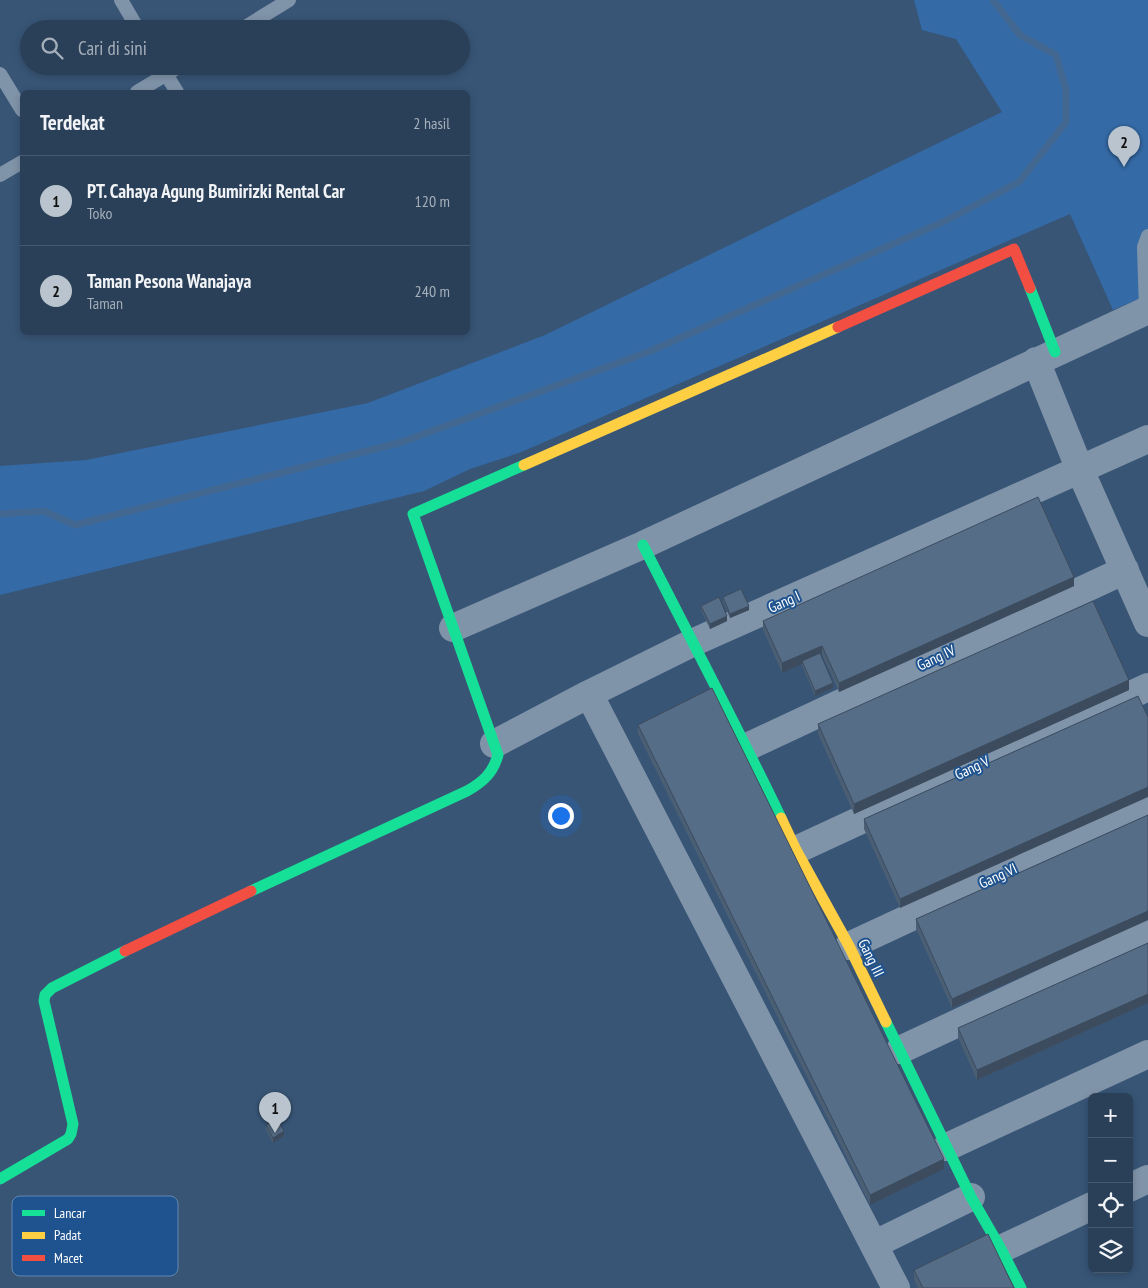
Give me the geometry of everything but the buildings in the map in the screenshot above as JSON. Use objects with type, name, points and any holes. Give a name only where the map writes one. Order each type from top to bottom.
[{"type":"street","points":[[0,1179],[54,1148],[68,1139],[71,1134],[73,1124],[44,1001],[52,988],[200,914],[467,791],[483,781],[494,768],[498,755],[413,514],[1014,249],[1080,470],[1148,623]]},
{"type":"street","points":[[453,628],[644,545],[1147,310]]},
{"type":"street","name":"Gang I","points":[[494,744],[692,643],[1148,439]]},
{"type":"street","name":"Gang III","points":[[644,545],[692,643],[747,747],[796,850],[849,946],[971,1197],[1021,1288]]},
{"type":"street","name":"Gang IV","points":[[747,747],[1125,570]]},
{"type":"street","name":"Gang V","points":[[796,850],[1148,687]]},
{"type":"street","points":[[589,694],[875,1244],[896,1288]]},
{"type":"street","name":"Gang VI","points":[[849,946],[1148,807]]},
{"type":"street","points":[[900,1050],[1148,934]]},
{"type":"street","points":[[947,1147],[1148,1054]]},
{"type":"street","points":[[1133,1186],[1148,1179]]},
{"type":"street","points":[[875,1244],[971,1197]]},
{"type":"street","points":[[1001,1249],[1088,1208]]},
{"type":"lane","points":[[120,0],[132,20]]},
{"type":"lane","points":[[257,20],[289,0]]},
{"type":"lane","points":[[0,74],[20,107]]},
{"type":"lane","points":[[139,90],[158,75]]},
{"type":"lane","points":[[167,75],[176,90]]},
{"type":"lane","points":[[0,175],[20,163]]},
{"type":"lane","points":[[1147,310],[1144,247],[1148,236]]},
{"type":"shaded area","points":[[914,0],[1148,0],[1148,295],[1113,310],[1070,214],[519,453],[470,469],[424,491],[0,595],[0,466],[86,460],[368,403],[545,335],[1002,112],[956,39],[922,30]]},
{"type":"waterway","points":[[0,514],[44,511],[75,525],[402,442],[648,352],[945,221],[1019,182],[1066,122],[1066,90],[1056,55],[1020,35],[993,0]]},
{"type":"traffic: fast","points":[[1030,288],[1055,352]]},
{"type":"traffic: fast","points":[[251,891],[467,791],[483,780],[490,772],[498,755],[413,514],[524,465]]},
{"type":"traffic: fast","points":[[643,545],[781,818]]},
{"type":"traffic: fast","points":[[0,1179],[68,1139],[71,1134],[73,1124],[44,1001],[45,995],[52,988],[125,951]]},
{"type":"traffic: fast","points":[[886,1022],[971,1197],[1021,1288]]},
{"type":"traffic: slow","points":[[524,465],[838,327]]},
{"type":"traffic: slow","points":[[781,818],[796,850],[849,946],[886,1022]]},
{"type":"traffic: jam","points":[[838,327],[1014,249],[1030,288]]},
{"type":"traffic: jam","points":[[125,951],[251,891]]},
{"type":"place","name":"Taman Pesona Wanajaya","points":[[1124,167]]},
{"type":"place","name":"PT. Cahaya Agung Bumirizki Rental Car","points":[[275,1133]]}]
